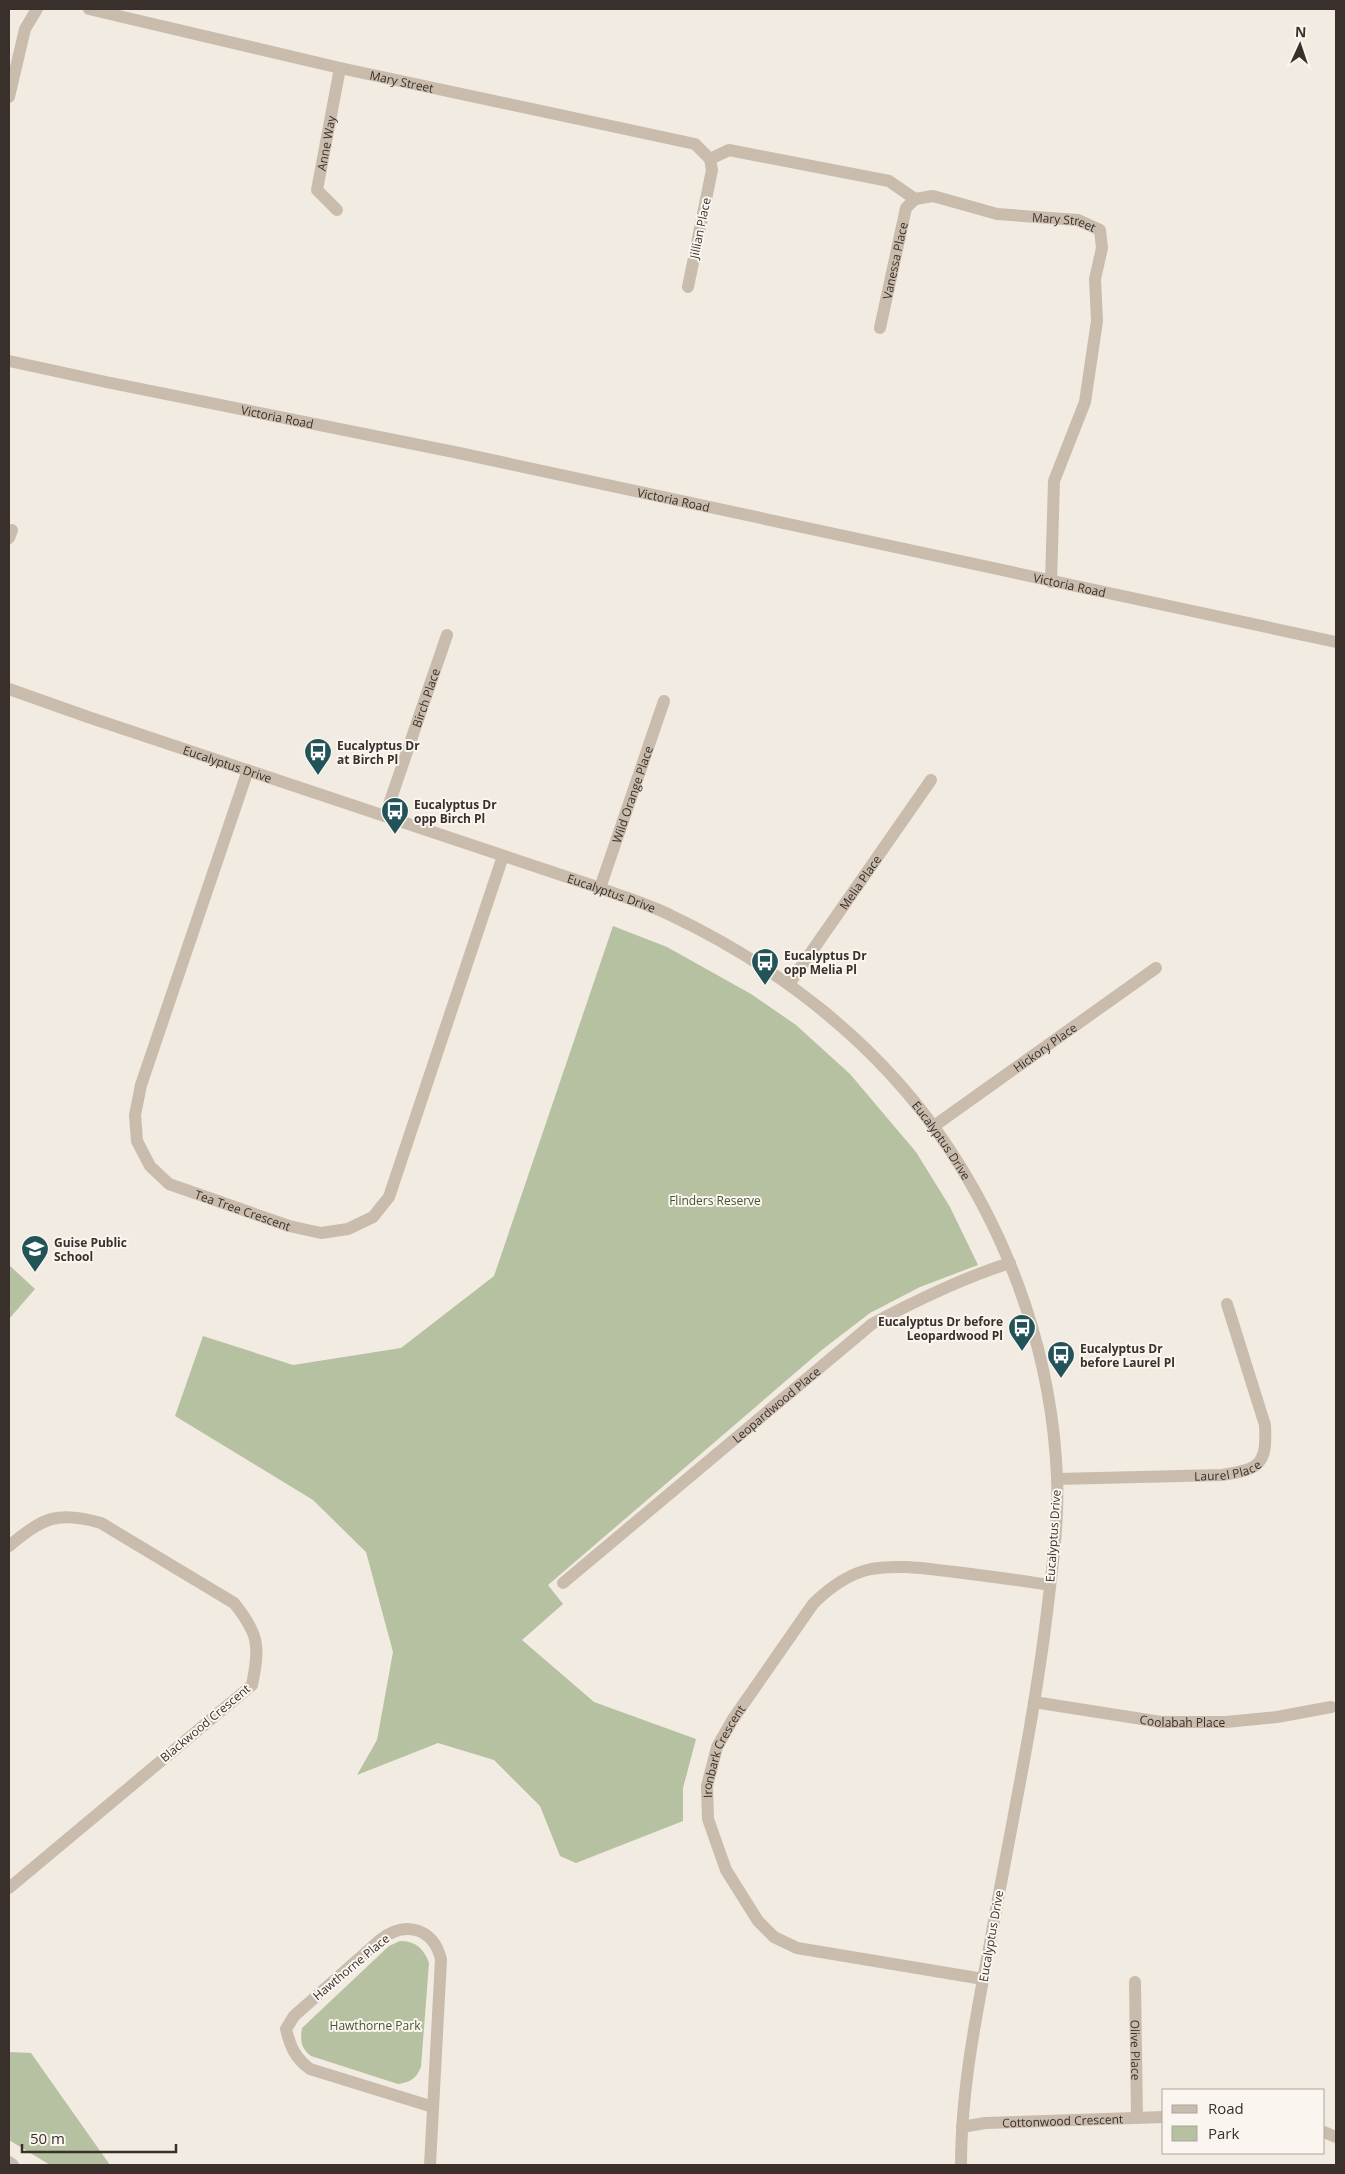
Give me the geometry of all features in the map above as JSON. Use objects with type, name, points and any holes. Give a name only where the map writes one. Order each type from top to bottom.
[{"type":"street","points":[[9,98],[24,29],[37,9]]},
{"type":"street","name":"Mary Street","points":[[89,9],[340,68],[695,144],[711,164]]},
{"type":"street","name":"Anne Way","points":[[337,210],[317,190],[340,68]]},
{"type":"street","points":[[711,164],[729,150],[889,181],[916,199]]},
{"type":"street","name":"Jillian Place","points":[[688,287],[711,164]]},
{"type":"street","name":"Mary Street","points":[[916,199],[933,196],[997,214],[1078,220],[1100,230],[1102,248],[1095,279],[1098,321],[1085,402],[1054,481],[1051,582]]},
{"type":"street","name":"Vanessa Place","points":[[880,328],[906,208],[916,199]]},
{"type":"street","name":"Victoria Road","points":[[9,361],[469,455],[1336,642]]},
{"type":"street","name":"Birch Place","points":[[385,816],[447,635]]},
{"type":"street","name":"Eucalyptus Drive","points":[[10,693],[248,770],[666,912],[734,947],[789,984],[837,1022],[870,1053],[934,1126],[972,1183],[1010,1263],[1028,1312],[1039,1352],[1054,1432],[1057,1479],[1056,1525],[1050,1585],[1034,1702],[971,2052],[962,2127],[961,2165]]},
{"type":"street","name":"Wild Orange Place","points":[[600,888],[664,701]]},
{"type":"street","name":"Tea Tree Crescent","points":[[248,770],[141,1085],[135,1115],[137,1141],[150,1166],[169,1184],[289,1226],[320,1233],[348,1229],[373,1217],[389,1197],[503,856]]},
{"type":"street","name":"Melia Place","points":[[789,984],[931,780]]},
{"type":"street","name":"Hickory Place","points":[[934,1126],[1156,968]]},
{"type":"street","name":"Leopardwood Place","points":[[564,1584],[872,1324],[916,1300],[984,1271],[1010,1263]]},
{"type":"street","name":"Laurel Place","points":[[1057,1479],[1222,1475],[1247,1471],[1261,1461],[1266,1445],[1265,1425],[1227,1304]]},
{"type":"street","name":"Blackwood Crescent","points":[[9,1546],[32,1526],[50,1518],[79,1516],[101,1523],[234,1603],[249,1622],[256,1641],[257,1662],[252,1684],[9,1888]]},
{"type":"street","name":"Ironbark Crescent","points":[[983,1979],[797,1948],[774,1937],[758,1921],[726,1870],[708,1819],[707,1786],[717,1747],[734,1719],[813,1604],[829,1588],[850,1576],[870,1569],[889,1567],[913,1567],[1050,1585]]},
{"type":"street","name":"Coolabah Place","points":[[1034,1702],[1161,1722],[1226,1722],[1277,1718],[1331,1707]]},
{"type":"street","name":"Hawthorne Place","points":[[430,2165],[441,1960],[438,1948],[422,1932],[412,1928],[399,1930],[388,1933],[373,1946],[294,2016],[286,2029],[295,2055],[301,2063],[310,2069],[433,2107]]},
{"type":"street","name":"Olive Place","points":[[1135,1982],[1137,2118]]},
{"type":"street","name":"Cottonwood Crescent","points":[[962,2127],[986,2123],[1162,2117]]},
{"type":"street","points":[[9,2162],[13,2165]]},
{"type":"green space","name":"Flinders Reserve","points":[[613,926],[667,947],[751,994],[796,1025],[850,1074],[916,1152],[950,1207],[978,1265],[920,1287],[870,1313],[823,1349],[548,1585],[563,1604],[522,1640],[594,1702],[696,1739],[683,1788],[683,1821],[576,1863],[560,1856],[540,1806],[494,1760],[438,1743],[357,1775],[377,1740],[393,1652],[366,1552],[313,1500],[175,1416],[203,1336],[293,1365],[401,1348],[494,1276]]},
{"type":"green space","points":[[9,1265],[35,1289],[9,1319]]},
{"type":"green space","name":"Hawthorne Park","points":[[400,1941],[411,1942],[419,1947],[429,1963],[421,2067],[415,2077],[398,2084],[311,2056],[302,2044],[302,2028],[389,1946]]},
{"type":"green space","points":[[9,2052],[31,2053],[110,2165],[50,2165],[9,2140]]},
{"type":"place","name":"Eucalyptus Dr at Birch Pl","points":[[318,776]]},
{"type":"place","name":"Eucalyptus Dr opp Birch Pl","points":[[395,835]]},
{"type":"place","name":"Eucalyptus Dr opp Melia Pl","points":[[765,986]]},
{"type":"place","name":"Guise Public School","points":[[35,1273]]},
{"type":"place","name":"Eucalyptus Dr before Leopardwood Pl","points":[[1022,1352]]},
{"type":"place","name":"Eucalyptus Dr before Laurel Pl","points":[[1061,1379]]}]
